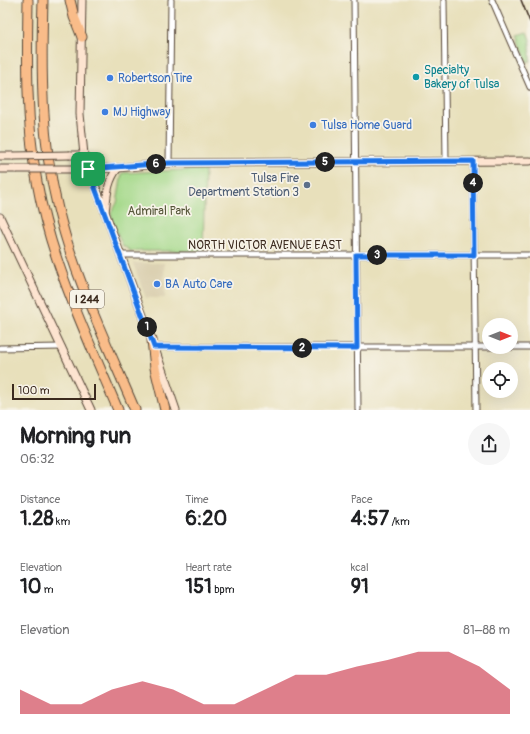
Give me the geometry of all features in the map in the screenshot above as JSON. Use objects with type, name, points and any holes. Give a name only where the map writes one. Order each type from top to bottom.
[{"type":"highway","name":"I 244","points":[[28,0],[28,83],[30,127],[38,190],[51,241],[62,274],[118,410]]},
{"type":"highway","name":"I 244","points":[[43,0],[43,95],[45,129],[58,208],[74,264],[135,410]]},
{"type":"highway","points":[[70,0],[74,17],[82,37]]},
{"type":"highway","points":[[153,344],[155,368],[165,410]]},
{"type":"main road","points":[[82,0],[80,114],[84,155],[176,410]]},
{"type":"main road","points":[[0,156],[84,155]]},
{"type":"main road","points":[[0,168],[88,169],[118,168],[169,163],[530,161]]},
{"type":"main road","points":[[105,214],[111,177],[118,168]]},
{"type":"main road","points":[[0,217],[91,410]]},
{"type":"street","points":[[169,163],[171,0]]},
{"type":"street","points":[[354,0],[358,410]]},
{"type":"street","points":[[444,0],[446,162]]},
{"type":"street","points":[[492,0],[530,86]]},
{"type":"street","points":[[473,161],[476,410]]},
{"type":"street","name":"NORTH VICTOR AVENUE EAST","points":[[120,254],[530,255]]},
{"type":"street","points":[[153,344],[357,348],[530,347]]},
{"type":"street","points":[[0,348],[62,347]]},
{"type":"shaded area","points":[[133,263],[164,263],[165,298],[146,298]]},
{"type":"green space","points":[[527,32],[530,40],[530,61],[527,62],[517,35]]},
{"type":"green space","name":"Admiral Park","points":[[205,169],[203,251],[130,251],[123,246],[113,223],[111,213],[117,203],[122,173]]},
{"type":"railway","points":[[521,0],[530,22]]},
{"type":"place","name":"Specialty Bakery of Tulsa","points":[[416,77]]},
{"type":"place","name":"Robertson Tire","points":[[110,78]]},
{"type":"place","name":"MJ Highway","points":[[105,112]]},
{"type":"place","name":"Tulsa Home Guard","points":[[313,125]]},
{"type":"place","name":"Tulsa Fire Department Station 3","points":[[307,185]]},
{"type":"place","name":"BA Auto Care","points":[[157,284]]},
{"type":"route","points":[[473,161],[474,255],[356,255],[357,348],[154,347],[88,169],[118,168],[169,163],[473,161]]}]
